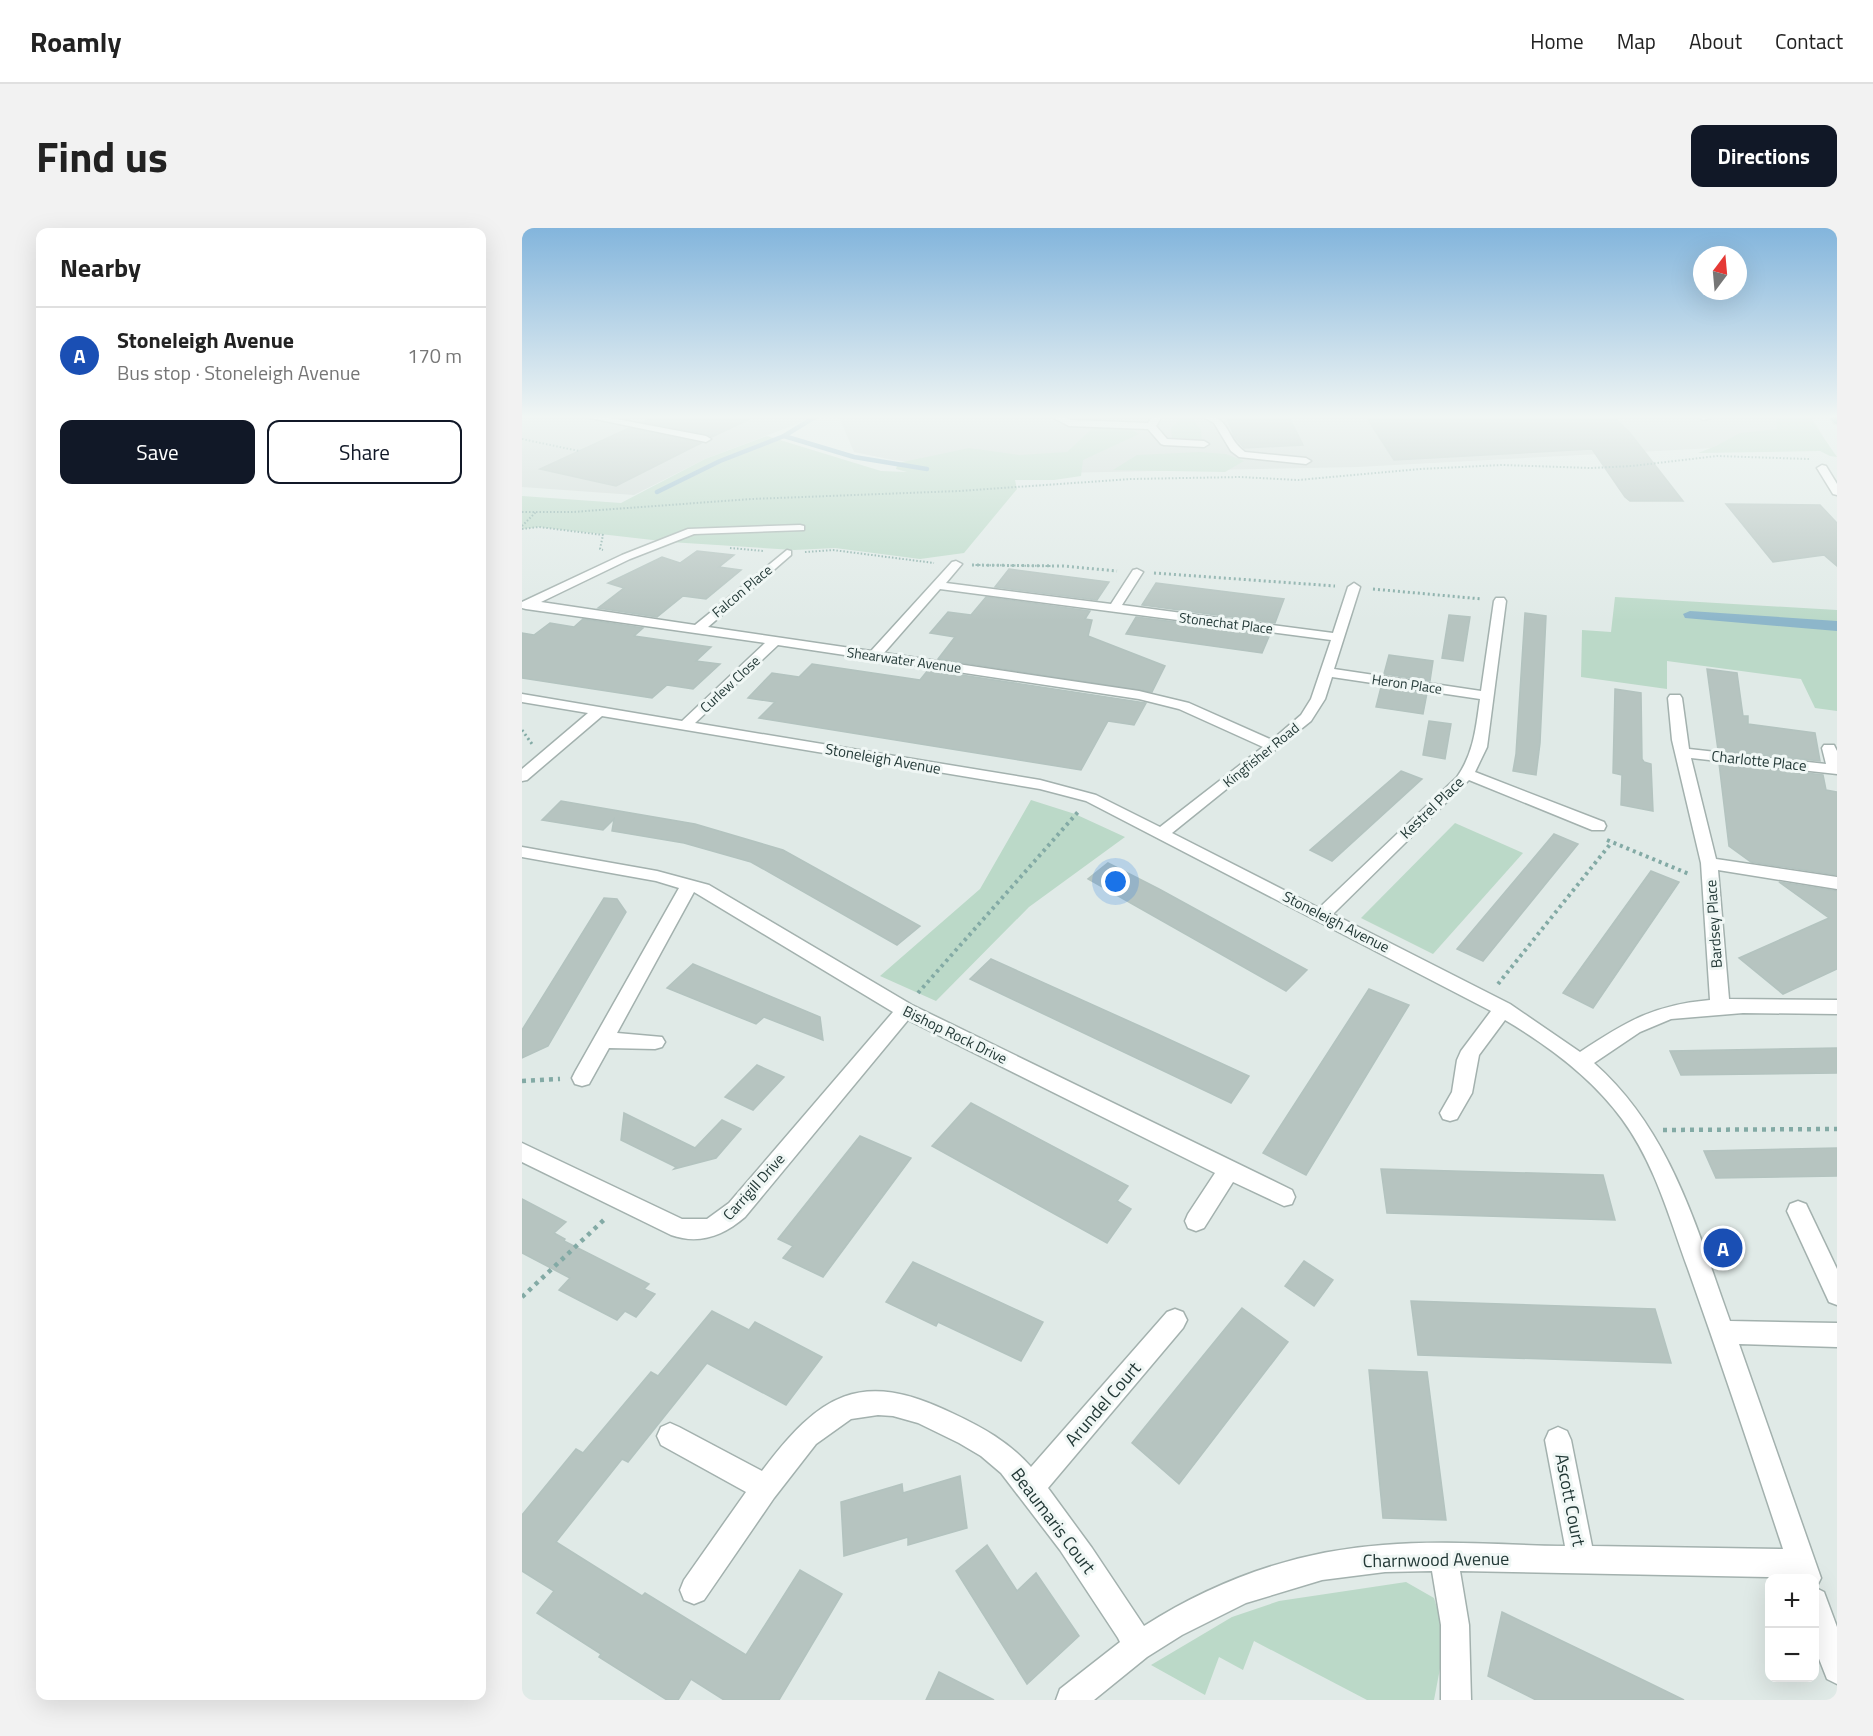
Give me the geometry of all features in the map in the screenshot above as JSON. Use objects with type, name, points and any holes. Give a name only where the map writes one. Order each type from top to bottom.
[{"type":"street","points":[[525,606],[626,557],[692,531],[800,528]]},
{"type":"street","name":"Falcon Place","points":[[697,630],[787,553]]},
{"type":"street","points":[[873,656],[956,564]]},
{"type":"street","points":[[1114,608],[1137,572]]},
{"type":"street","name":"Stonechat Place","points":[[937,585],[1337,638]]},
{"type":"street","name":"Kingfisher Road","points":[[1162,833],[1298,726],[1313,708],[1354,587]]},
{"type":"street","name":"Kestrel Place","points":[[1322,915],[1467,774],[1480,747],[1500,601]]},
{"type":"street","name":"Shearwater Avenue","points":[[525,606],[1152,697],[1203,714],[1273,746]]},
{"type":"street","name":"Curlew Close","points":[[685,725],[774,642]]},
{"type":"street","name":"Heron Place","points":[[1327,672],[1488,696]]},
{"type":"street","name":"Stoneleigh Avenue","points":[[522,698],[1041,785],[1091,798],[1503,1009],[1553,1040],[1581,1061],[1624,1107],[1642,1130],[1657,1159],[1722,1332],[1804,1571]]},
{"type":"street","points":[[1675,698],[1676,727],[1709,863]]},
{"type":"street","points":[[522,777],[599,711]]},
{"type":"street","name":"Charlotte Place","points":[[1682,753],[1836,770],[1829,748]]},
{"type":"street","points":[[1467,774],[1598,826]]},
{"type":"street","name":"Bishop Rock Drive","points":[[522,852],[690,884],[715,896],[905,1010],[1284,1197]]},
{"type":"street","name":"Bardsey Place","points":[[1720,1008],[1709,863],[1837,883]]},
{"type":"street","points":[[582,1078],[690,884]]},
{"type":"street","points":[[1581,1061],[1653,1018],[1678,1011],[1720,1008],[1837,1007]]},
{"type":"street","points":[[1450,1113],[1462,1093],[1467,1060],[1471,1051],[1503,1009]]},
{"type":"street","name":"Carrigill Drive","points":[[522,1152],[623,1202],[690,1231],[717,1227],[727,1220],[905,1010]]},
{"type":"street","points":[[603,1040],[655,1042]]},
{"type":"street","points":[[1196,1221],[1228,1170]]},
{"type":"street","points":[[1797,1211],[1827,1253],[1837,1294]]},
{"type":"street","name":"Arundel Court","points":[[1031,1488],[1175,1320]]},
{"type":"street","points":[[1722,1332],[1837,1335]]},
{"type":"street","name":"Beaumaris Court","points":[[694,1590],[796,1448],[820,1424],[839,1411],[858,1404],[880,1401],[901,1403],[920,1409],[977,1439],[1013,1466],[1080,1553],[1139,1645]]},
{"type":"street","points":[[670,1436],[766,1488]]},
{"type":"street","name":"Ascott Court","points":[[1558,1440],[1581,1559]]},
{"type":"street","points":[[1444,1557],[1455,1625],[1456,1700]]},
{"type":"street","name":"Charnwood Avenue","points":[[1071,1700],[1139,1645],[1178,1619],[1213,1601],[1288,1574],[1365,1560],[1444,1557],[1581,1559],[1804,1571]]},
{"type":"street","points":[[1819,1614],[1837,1669]]},
{"type":"path","points":[[522,512],[628,509],[750,499],[959,491],[1064,484]]},
{"type":"path","points":[[522,528],[536,513]]},
{"type":"path","points":[[522,528],[539,527],[603,535],[600,549],[626,557]]},
{"type":"path","points":[[729,548],[787,553],[834,550],[956,564],[1063,566],[1354,587],[1500,601]]},
{"type":"path","points":[[905,1010],[1091,798]]},
{"type":"path","points":[[1503,1009],[1495,987],[1612,842],[1711,883]]},
{"type":"path","points":[[522,1080],[582,1078]]},
{"type":"path","points":[[1642,1130],[1837,1129]]},
{"type":"path","points":[[522,1297],[623,1202]]},
{"type":"shaded area","points":[[522,484],[656,484],[634,495],[522,487]]},
{"type":"green space","points":[[658,484],[1016,484],[1017,489],[964,553],[920,559],[835,548],[794,550],[670,542],[539,527],[522,529],[522,496],[621,503]]},
{"type":"green space","points":[[1615,597],[1837,610],[1837,711],[1815,708],[1801,679],[1667,661],[1667,689],[1581,677],[1582,630],[1611,632]]},
{"type":"green space","points":[[1031,800],[1075,814],[1125,837],[1029,907],[936,1001],[880,976],[980,889]]},
{"type":"green space","points":[[1455,823],[1523,853],[1433,954],[1361,918]]},
{"type":"green space","points":[[1406,1582],[1434,1598],[1446,1637],[1434,1700],[1367,1700],[1254,1641],[1243,1670],[1219,1657],[1205,1695],[1151,1665],[1232,1617],[1279,1601]]},
{"type":"water","points":[[1690,611],[1837,621],[1837,631],[1685,618],[1683,614]]},
{"type":"building","points":[[1616,484],[1670,484],[1683,501],[1630,501]]},
{"type":"building","points":[[1726,504],[1820,505],[1837,523],[1837,566],[1824,555],[1773,562]]},
{"type":"building","points":[[697,551],[734,555],[719,567],[741,570],[706,599],[683,596],[657,617],[598,608],[624,588],[608,583],[662,557],[680,563]]},
{"type":"building","points":[[1009,569],[1109,582],[1097,600],[995,587]]},
{"type":"building","points":[[1156,583],[1284,599],[1275,623],[1142,605]]},
{"type":"building","points":[[986,597],[1090,611],[1085,619],[1092,620],[1088,636],[1165,666],[1152,692],[938,659],[955,637],[930,633],[948,612],[971,615]]},
{"type":"building","points":[[1525,613],[1546,616],[1540,743],[1536,775],[1513,771]]},
{"type":"building","points":[[1449,615],[1470,617],[1463,661],[1442,658]]},
{"type":"building","points":[[1136,617],[1270,634],[1262,653],[1126,634]]},
{"type":"building","points":[[583,619],[643,628],[634,636],[711,647],[696,661],[720,664],[693,689],[667,685],[652,698],[522,678],[522,633],[534,635],[550,623],[574,627]]},
{"type":"building","points":[[1389,655],[1433,661],[1430,681],[1384,674]]},
{"type":"building","points":[[812,664],[920,680],[928,670],[1146,703],[1134,725],[1108,721],[1081,770],[759,718],[775,702],[748,698],[772,673],[799,677]]},
{"type":"building","points":[[1707,669],[1737,673],[1743,716],[1748,716],[1748,724],[1815,733],[1820,761],[1718,750]]},
{"type":"building","points":[[1381,687],[1427,693],[1423,714],[1376,707]]},
{"type":"building","points":[[1615,689],[1641,693],[1642,759],[1651,764],[1653,811],[1621,805],[1622,775],[1613,773]]},
{"type":"building","points":[[1429,721],[1451,724],[1445,759],[1423,755]]},
{"type":"building","points":[[1719,763],[1823,775],[1826,790],[1837,792],[1837,875],[1751,862],[1729,846]]},
{"type":"building","points":[[1401,771],[1422,779],[1332,861],[1310,850]]},
{"type":"building","points":[[561,801],[695,824],[783,850],[920,926],[897,945],[751,862],[684,843],[612,831],[614,819],[603,830],[542,820]]},
{"type":"building","points":[[1554,834],[1578,844],[1483,961],[1457,949]]},
{"type":"building","points":[[1108,863],[1307,970],[1286,991],[1088,879]]},
{"type":"building","points":[[1651,871],[1679,882],[1593,1008],[1563,993]]},
{"type":"building","points":[[1779,882],[1837,891],[1837,969],[1783,994],[1739,958],[1829,918]]},
{"type":"building","points":[[604,898],[617,899],[626,912],[548,1046],[522,1058],[522,1030]]},
{"type":"building","points":[[991,959],[1249,1076],[1231,1103],[970,979]]},
{"type":"building","points":[[693,964],[820,1017],[823,1040],[764,1017],[756,1024],[667,988]]},
{"type":"building","points":[[1369,989],[1409,1005],[1306,1175],[1263,1153]]},
{"type":"building","points":[[1837,1048],[1837,1073],[1681,1075],[1670,1051]]},
{"type":"building","points":[[757,1065],[784,1077],[753,1110],[725,1097]]},
{"type":"building","points":[[971,1103],[1128,1186],[1117,1201],[1131,1209],[1107,1243],[932,1146]]},
{"type":"building","points":[[624,1113],[695,1148],[722,1120],[741,1129],[716,1158],[674,1169],[676,1167],[621,1140]]},
{"type":"building","points":[[860,1136],[911,1158],[823,1277],[783,1258],[793,1246],[778,1239]]},
{"type":"building","points":[[1837,1148],[1837,1176],[1716,1178],[1704,1151]]},
{"type":"building","points":[[1381,1169],[1603,1175],[1615,1220],[1387,1213]]},
{"type":"building","points":[[522,1199],[566,1222],[554,1233],[565,1239],[564,1241],[649,1284],[644,1289],[655,1294],[636,1317],[625,1311],[617,1320],[559,1290],[570,1278],[522,1253]]},
{"type":"building","points":[[1304,1261],[1333,1280],[1314,1306],[1285,1286]]},
{"type":"building","points":[[913,1262],[1043,1322],[1021,1361],[938,1322],[936,1326],[886,1302]]},
{"type":"building","points":[[1411,1301],[1655,1309],[1671,1363],[1418,1355]]},
{"type":"building","points":[[1242,1308],[1288,1342],[1179,1484],[1132,1443]]},
{"type":"building","points":[[712,1311],[749,1330],[755,1322],[822,1357],[786,1405],[707,1363],[628,1462],[622,1459],[556,1542],[642,1596],[645,1593],[746,1655],[800,1570],[842,1594],[779,1700],[724,1700],[691,1679],[678,1700],[667,1700],[599,1657],[601,1654],[537,1613],[554,1591],[522,1571],[522,1515],[576,1449],[583,1453],[651,1372],[658,1376]]},
{"type":"building","points":[[1369,1370],[1427,1372],[1446,1520],[1383,1518]]},
{"type":"building","points":[[960,1476],[967,1528],[908,1545],[908,1537],[844,1556],[841,1502],[902,1484],[903,1493]]},
{"type":"building","points":[[987,1545],[1017,1591],[1036,1573],[1079,1636],[1027,1684],[956,1571]]},
{"type":"building","points":[[1502,1612],[1684,1700],[1536,1700],[1488,1676]]},
{"type":"building","points":[[939,1672],[994,1700],[926,1700]]},
{"type":"waterway","points":[[657,492],[674,484]]},
{"type":"place","name":"Stoneleigh Avenue","points":[[1723,1248]]}]
